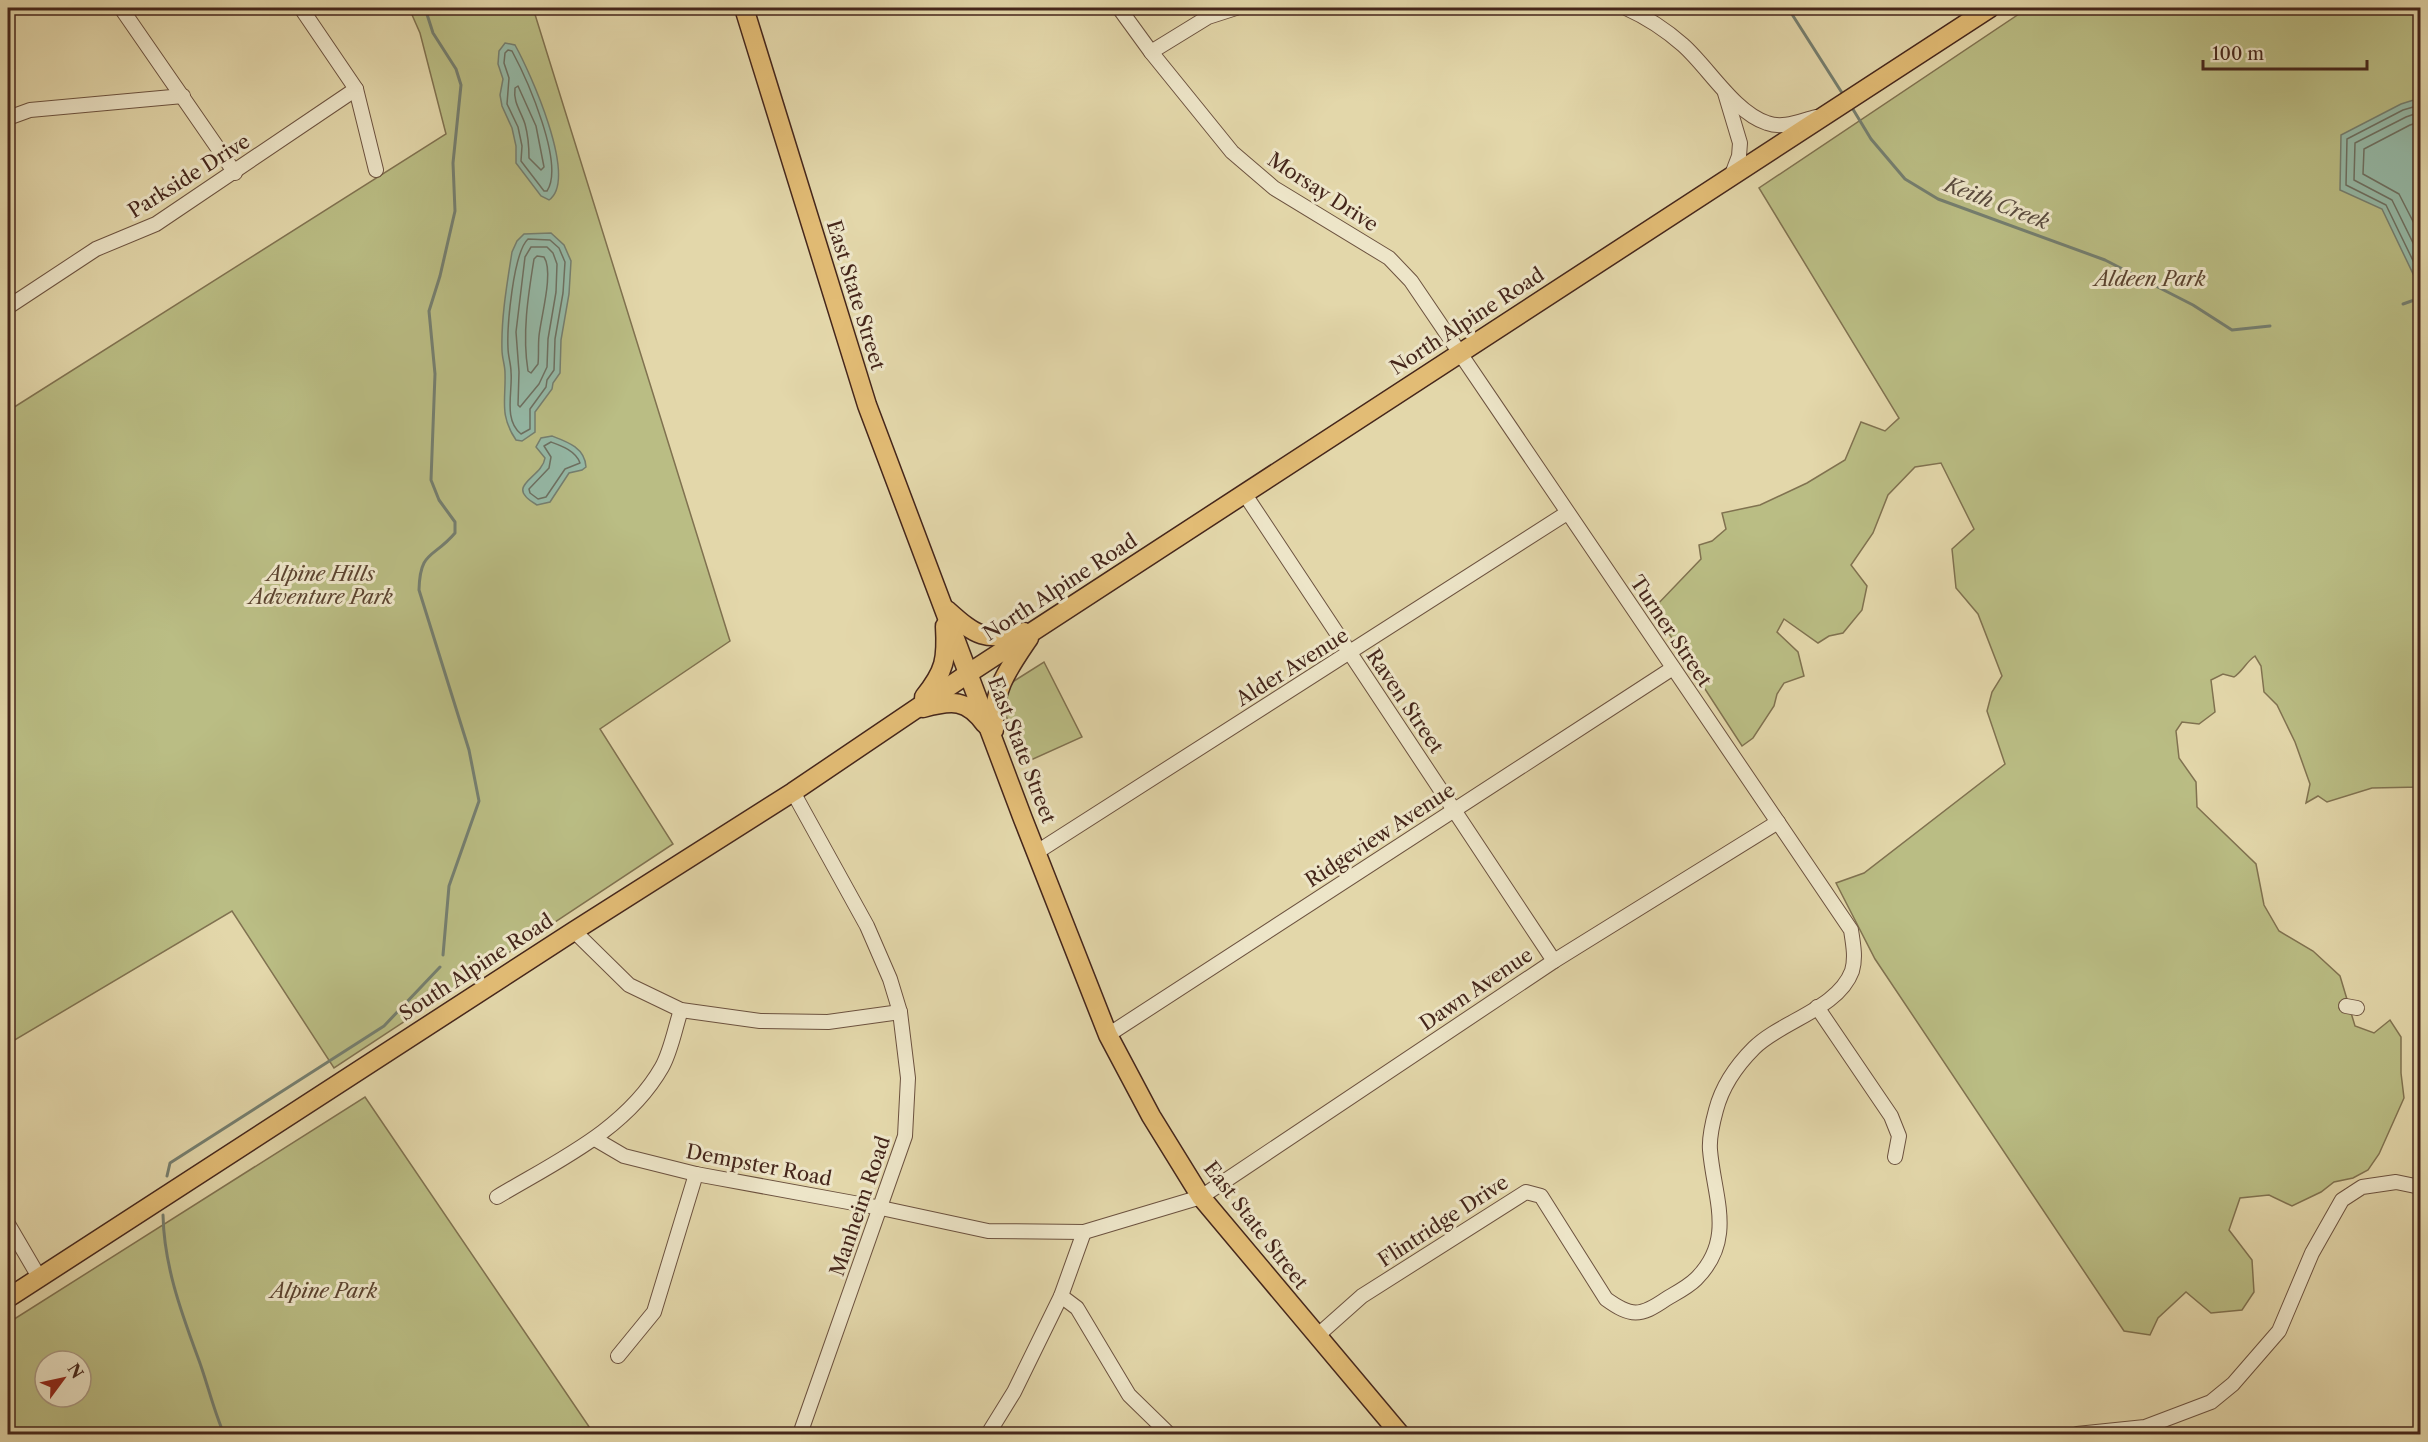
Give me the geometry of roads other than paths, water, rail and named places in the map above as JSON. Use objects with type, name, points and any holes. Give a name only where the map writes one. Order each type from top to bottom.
[{"type":"main road","name":"East State Street","points":[[744,8],[864,396],[1036,852],[1108,1035],[1150,1116],[1201,1197],[1400,1434]]},
{"type":"main road","name":"North Alpine Road","points":[[969,673],[1990,8]]},
{"type":"main road","points":[[944,606],[973,631],[984,637],[1007,636],[1035,630]]},
{"type":"main road","points":[[913,711],[937,682],[945,664],[944,606]]},
{"type":"main road","points":[[994,738],[993,714],[1003,678],[1035,630]]},
{"type":"main road","name":"South Alpine Road","points":[[8,1298],[574,931],[793,792],[969,673]]},
{"type":"main road","points":[[913,711],[946,703],[965,705],[974,710],[994,738]]},
{"type":"street","points":[[121,8],[235,173]]},
{"type":"street","points":[[301,8],[356,89],[376,170]]},
{"type":"street","name":"Morsay Drive","points":[[1119,8],[1151,52],[1232,152],[1274,188],[1389,258],[1422,295],[1460,352]]},
{"type":"street","points":[[1151,52],[1209,17],[1236,8]]},
{"type":"street","points":[[1626,8],[1643,16],[1684,45],[1725,93],[1765,123],[1782,126],[1832,112]]},
{"type":"street","name":"Parkside Drive","points":[[8,307],[96,249],[156,224],[235,173],[356,89]]},
{"type":"street","points":[[1725,93],[1740,143],[1739,156],[1731,177]]},
{"type":"street","points":[[8,118],[30,110],[183,96]]},
{"type":"street","name":"Turner Street","points":[[1460,352],[1851,930]]},
{"type":"street","name":"Raven Street","points":[[1244,493],[1554,961]]},
{"type":"street","name":"Alder Avenue","points":[[1036,852],[1567,513]]},
{"type":"street","name":"Ridgeview Avenue","points":[[1108,1035],[1673,668]]},
{"type":"street","name":"Manheim Road","points":[[793,792],[867,926],[890,979],[900,1012],[908,1078],[905,1136],[800,1434]]},
{"type":"street","name":"Dawn Avenue","points":[[1201,1197],[1554,961],[1778,822]]},
{"type":"street","name":"Flintridge Drive","points":[[1317,1336],[1362,1296],[1526,1192],[1541,1196],[1606,1299],[1619,1308],[1634,1314],[1649,1311],[1694,1281],[1707,1266],[1718,1244],[1722,1225],[1710,1148],[1716,1111],[1723,1090],[1755,1047],[1839,992],[1852,970],[1855,951],[1851,930]]},
{"type":"street","points":[[574,931],[630,985],[681,1010],[760,1021],[828,1022],[900,1012]]},
{"type":"street","points":[[1817,1007],[1891,1116],[1899,1136],[1895,1157]]},
{"type":"street","points":[[497,1197],[595,1139],[630,1110],[662,1066],[681,1010]]},
{"type":"street","name":"Dempster Road","points":[[595,1139],[624,1156],[696,1174],[881,1208],[988,1231],[1083,1232],[1201,1197]]},
{"type":"street","points":[[618,1356],[654,1312],[696,1174]]},
{"type":"street","points":[[2077,1434],[2145,1426],[2211,1402],[2239,1378],[2279,1331],[2312,1253],[2342,1200],[2362,1187],[2396,1182],[2421,1187]]},
{"type":"street","points":[[8,1224],[39,1277]]},
{"type":"street","points":[[988,1434],[1014,1392],[1061,1296],[1083,1232]]},
{"type":"street","points":[[1061,1296],[1077,1308],[1129,1395],[1169,1434]]},
{"type":"water","points":[[505,43],[515,45],[540,99],[555,148],[558,170],[557,188],[549,200],[541,196],[516,163],[516,146],[512,128],[502,106],[500,95],[503,79],[498,64],[499,51]]},
{"type":"water","points":[[2420,98],[2420,313],[2416,280],[2382,209],[2340,190],[2341,135],[2401,104]]},
{"type":"water","points":[[551,233],[564,245],[571,261],[569,294],[561,340],[560,373],[552,389],[535,412],[535,432],[522,441],[516,440],[511,431],[504,407],[505,373],[502,338],[506,289],[512,252],[517,241],[524,234]]},
{"type":"water","points":[[552,436],[570,443],[579,450],[586,467],[569,473],[550,502],[537,505],[527,498],[523,487],[538,471],[545,458],[536,447],[541,438]]},
{"type":"waterway","points":[[425,8],[433,33],[456,69],[461,85],[453,163],[455,211],[440,276],[429,311],[435,374],[431,480],[439,500],[455,522],[455,533],[425,561],[419,590],[469,750],[479,801],[449,886],[443,955]]},
{"type":"waterway","name":"Keith Creek","points":[[1788,8],[1844,96]]},
{"type":"waterway","name":"Keith Creek","points":[[1851,106],[1871,139],[1905,179],[1938,199],[2105,260],[2193,305],[2232,330],[2270,326]]},
{"type":"waterway","name":"Keith Creek","points":[[2403,304],[2420,298]]},
{"type":"waterway","points":[[167,1176],[170,1163],[384,1026],[440,967]]},
{"type":"waterway","points":[[163,1215],[166,1251],[174,1286],[224,1434]]},
{"type":"park label","name":"Aldeen Park","points":[[2150,279]]},
{"type":"park label","name":"Alpine Hills Adventure Park","points":[[321,586]]},
{"type":"park label","name":"Alpine Park","points":[[324,1291]]}]
